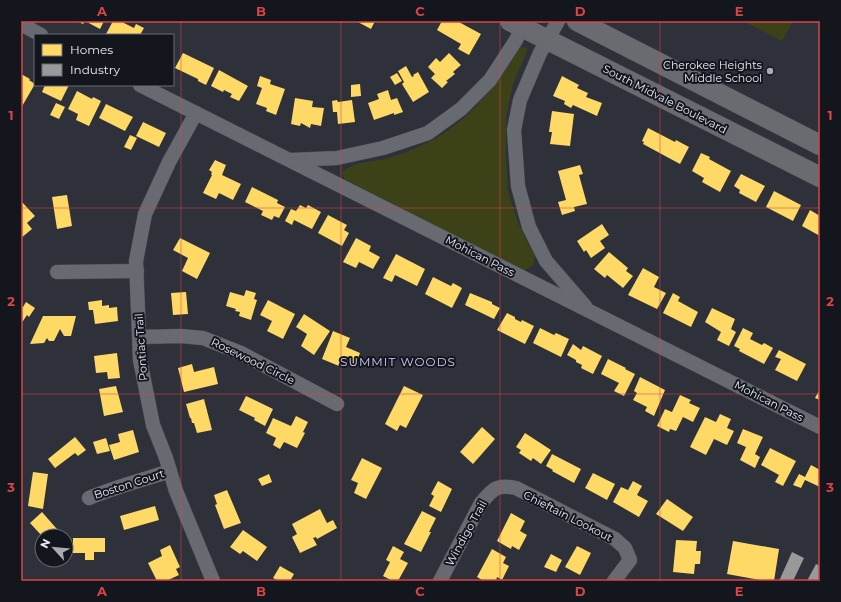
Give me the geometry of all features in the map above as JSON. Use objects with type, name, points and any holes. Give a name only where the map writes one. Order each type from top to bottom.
[{"type":"main road","points":[[577,21],[820,145]]},
{"type":"main road","name":"South Midvale Boulevard","points":[[519,23],[548,40],[820,177]]},
{"type":"street","points":[[558,21],[537,60],[520,100],[514,130],[518,186],[529,227],[546,262],[590,311]]},
{"type":"street","points":[[290,160],[337,158],[383,148],[428,133],[461,109],[490,80],[516,40],[519,23]]},
{"type":"street","points":[[21,25],[39,34]]},
{"type":"street","name":"Mohican Pass","points":[[142,86],[820,427]]},
{"type":"street","name":"Pontiac Trail","points":[[196,114],[169,162],[145,214],[136,261],[140,360],[151,418],[176,491],[213,581]]},
{"type":"street","points":[[57,272],[137,271]]},
{"type":"street","name":"Rosewood Circle","points":[[140,337],[180,336],[203,338],[242,353],[337,404]]},
{"type":"street","name":"Boston Court","points":[[89,498],[114,487],[170,471]]},
{"type":"street","name":"Chieftain Lookout","points":[[497,488],[506,486],[516,488],[615,539],[625,548],[630,560],[614,581]]},
{"type":"street","name":"Windigo Trail","points":[[440,581],[481,503],[490,492],[497,488]]},
{"type":"green space","points":[[743,21],[793,21],[782,41]]},
{"type":"green space","points":[[520,46],[528,49],[513,84],[506,117],[506,155],[508,191],[517,220],[535,255],[533,265],[524,271],[344,179],[342,172],[352,165],[382,160],[415,149],[438,137],[466,116],[479,103],[502,75]]},
{"type":"building: Homes","points":[[77,21],[85,21],[83,24]]},
{"type":"building: Homes","points":[[85,21],[104,21],[100,29]]},
{"type":"building: Homes","points":[[113,21],[120,21],[134,28],[136,24],[144,28],[141,34],[106,34]]},
{"type":"building: Homes","points":[[356,21],[375,21],[371,29]]},
{"type":"building: Homes","points":[[442,21],[457,21],[481,34],[469,55],[458,49],[461,44],[437,30]]},
{"type":"building: Homes","points":[[183,53],[214,68],[206,85],[198,81],[198,79],[175,68]]},
{"type":"building: Homes","points":[[449,53],[461,65],[453,72],[455,74],[446,81],[448,82],[442,88],[431,78],[435,74],[428,67],[436,58],[440,62]]},
{"type":"building: Homes","points":[[406,66],[412,77],[418,72],[429,92],[413,102],[402,84],[404,82],[398,71]]},
{"type":"building: Homes","points":[[219,70],[248,86],[239,101],[230,97],[232,94],[224,90],[223,92],[211,86]]},
{"type":"building: Homes","points":[[397,73],[402,81],[395,85],[390,77]]},
{"type":"building: Homes","points":[[21,74],[30,79],[29,80],[34,83],[34,86],[21,108]]},
{"type":"building: Homes","points":[[260,76],[271,80],[270,84],[285,89],[276,115],[266,111],[267,108],[256,104],[262,88],[257,86]]},
{"type":"building: Homes","points":[[562,76],[579,85],[577,88],[588,93],[586,97],[602,103],[597,116],[573,105],[571,108],[564,104],[565,101],[553,96]]},
{"type":"building: Homes","points":[[360,84],[361,96],[351,97],[351,85]]},
{"type":"building: Homes","points":[[45,86],[68,86],[61,101],[42,92]]},
{"type":"building: Homes","points":[[388,90],[391,100],[397,98],[403,112],[394,115],[394,113],[374,120],[368,103],[379,99],[377,94]]},
{"type":"building: Homes","points":[[77,91],[92,99],[93,97],[101,101],[89,126],[76,120],[78,114],[68,109]]},
{"type":"building: Homes","points":[[295,98],[313,101],[312,107],[324,108],[321,126],[311,124],[310,128],[301,123],[300,126],[291,124]]},
{"type":"building: Homes","points":[[337,100],[338,102],[352,100],[355,122],[338,124],[337,112],[333,112],[332,101]]},
{"type":"building: Homes","points":[[56,103],[65,107],[59,119],[50,115]]},
{"type":"building: Homes","points":[[106,104],[133,117],[125,131],[99,118]]},
{"type":"building: Homes","points":[[552,111],[574,114],[570,146],[550,144],[552,132],[549,132]]},
{"type":"building: Homes","points":[[143,122],[166,133],[159,147],[136,136]]},
{"type":"building: Homes","points":[[648,128],[675,142],[676,140],[689,147],[680,164],[643,144],[644,142],[642,141]]},
{"type":"building: Homes","points":[[130,135],[137,138],[131,150],[124,147]]},
{"type":"building: Homes","points":[[701,153],[710,157],[709,159],[731,171],[720,192],[702,182],[704,178],[692,171]]},
{"type":"building: Homes","points":[[215,160],[226,165],[222,175],[241,184],[233,200],[219,193],[216,199],[203,193],[212,175],[212,172],[209,170]]},
{"type":"building: Homes","points":[[580,165],[583,174],[579,175],[587,204],[574,207],[575,211],[562,215],[558,202],[566,200],[558,171]]},
{"type":"building: Homes","points":[[741,174],[765,186],[756,202],[739,193],[740,190],[734,186]]},
{"type":"building: Homes","points":[[252,187],[278,200],[277,203],[285,207],[279,218],[274,216],[272,220],[261,215],[263,211],[245,202]]},
{"type":"building: Homes","points":[[774,191],[801,205],[793,221],[766,207]]},
{"type":"building: Homes","points":[[67,195],[72,226],[57,229],[52,197]]},
{"type":"building: Homes","points":[[21,201],[35,216],[27,223],[32,229],[21,238]]},
{"type":"building: Homes","points":[[300,205],[306,208],[308,205],[321,212],[312,229],[294,220],[292,225],[285,221],[291,209],[296,211]]},
{"type":"building: Homes","points":[[810,210],[820,216],[820,236],[802,226]]},
{"type":"building: Homes","points":[[328,215],[347,225],[344,230],[349,233],[342,246],[318,233]]},
{"type":"building: Homes","points":[[602,224],[609,235],[600,241],[605,248],[591,258],[586,250],[584,252],[577,241]]},
{"type":"building: Homes","points":[[180,238],[210,253],[197,279],[182,271],[188,258],[173,250]]},
{"type":"building: Homes","points":[[356,238],[371,246],[369,251],[380,257],[373,269],[359,262],[356,268],[343,262]]},
{"type":"building: Homes","points":[[609,252],[628,268],[626,271],[633,276],[623,288],[607,275],[605,278],[594,269]]},
{"type":"building: Homes","points":[[396,254],[425,269],[417,286],[395,275],[392,282],[383,278]]},
{"type":"building: Homes","points":[[643,268],[659,277],[654,287],[666,293],[657,309],[628,295]]},
{"type":"building: Homes","points":[[433,277],[451,286],[453,283],[462,288],[452,308],[425,294]]},
{"type":"building: Homes","points":[[246,290],[256,293],[254,299],[257,300],[251,320],[239,316],[240,312],[226,306],[230,292],[244,296]]},
{"type":"building: Homes","points":[[186,292],[188,314],[173,315],[171,293]]},
{"type":"building: Homes","points":[[470,293],[492,302],[492,304],[500,308],[494,319],[465,305]]},
{"type":"building: Homes","points":[[673,293],[680,297],[678,301],[698,312],[691,327],[663,313]]},
{"type":"building: Homes","points":[[102,300],[102,306],[109,305],[109,308],[117,307],[118,321],[95,324],[93,310],[89,310],[88,302]]},
{"type":"building: Homes","points":[[268,300],[295,314],[283,339],[267,331],[272,321],[260,315]]},
{"type":"building: Homes","points":[[26,302],[35,308],[29,317],[27,315],[21,324],[21,306],[23,307]]},
{"type":"building: Homes","points":[[712,308],[735,319],[731,329],[736,332],[729,346],[717,340],[721,332],[705,322]]},
{"type":"building: Homes","points":[[507,313],[521,322],[522,320],[534,326],[525,344],[497,330]]},
{"type":"building: Homes","points":[[304,314],[330,331],[314,355],[301,346],[307,334],[296,327]]},
{"type":"building: Homes","points":[[43,316],[76,316],[71,336],[64,336],[60,329],[54,341],[49,341],[47,338],[44,343],[30,344]]},
{"type":"building: Homes","points":[[540,328],[554,335],[556,333],[569,339],[561,357],[533,343]]},
{"type":"building: Homes","points":[[743,328],[753,333],[750,339],[762,345],[764,343],[773,348],[764,364],[739,351],[740,349],[734,346]]},
{"type":"building: Homes","points":[[333,331],[350,338],[346,347],[360,353],[355,366],[341,361],[339,366],[322,359]]},
{"type":"building: Homes","points":[[573,344],[581,350],[583,346],[602,356],[593,374],[581,368],[582,365],[567,355]]},
{"type":"building: Homes","points":[[779,350],[806,364],[797,381],[775,370],[781,359],[775,357]]},
{"type":"building: Homes","points":[[117,353],[120,378],[108,379],[107,372],[96,373],[94,356]]},
{"type":"building: Homes","points":[[608,359],[635,374],[624,396],[614,391],[619,383],[601,374]]},
{"type":"building: Homes","points":[[192,364],[194,372],[214,367],[218,384],[184,392],[178,368]]},
{"type":"building: Homes","points":[[640,377],[665,390],[654,416],[645,411],[647,407],[633,400],[637,393],[634,391]]},
{"type":"building: Homes","points":[[116,386],[123,412],[104,416],[99,389]]},
{"type":"building: Homes","points":[[404,386],[423,395],[406,428],[400,425],[397,431],[385,424]]},
{"type":"building: Homes","points":[[820,389],[820,400],[815,398]]},
{"type":"building: Homes","points":[[680,395],[691,400],[689,403],[700,408],[693,422],[683,417],[676,431],[670,429],[669,432],[657,426],[665,409],[672,412]]},
{"type":"building: Homes","points":[[246,396],[273,409],[265,426],[254,420],[255,418],[239,410]]},
{"type":"building: Homes","points":[[204,399],[212,430],[197,433],[194,423],[192,423],[190,418],[186,404]]},
{"type":"building: Homes","points":[[720,414],[731,419],[727,428],[734,431],[727,445],[714,439],[706,455],[690,447],[705,417],[716,422]]},
{"type":"building: Homes","points":[[296,416],[308,422],[303,432],[305,433],[297,448],[284,442],[280,449],[273,445],[276,438],[266,433],[273,418],[291,426]]},
{"type":"building: Homes","points":[[482,427],[495,439],[473,464],[460,452]]},
{"type":"building: Homes","points":[[743,429],[763,437],[755,454],[760,457],[755,468],[740,460],[746,447],[737,443]]},
{"type":"building: Homes","points":[[133,430],[139,452],[114,460],[109,445],[120,442],[118,434]]},
{"type":"building: Homes","points":[[525,433],[551,450],[541,464],[533,458],[531,461],[519,453],[521,450],[516,447]]},
{"type":"building: Homes","points":[[75,437],[86,450],[78,456],[75,453],[55,468],[48,459]]},
{"type":"building: Homes","points":[[106,438],[110,451],[97,454],[93,442]]},
{"type":"building: Homes","points":[[770,448],[796,461],[783,486],[775,482],[779,475],[761,465]]},
{"type":"building: Homes","points":[[552,454],[581,469],[574,483],[546,466]]},
{"type":"building: Homes","points":[[362,458],[382,468],[366,499],[354,493],[358,483],[351,480]]},
{"type":"building: Homes","points":[[811,465],[820,470],[820,487],[805,480],[801,488],[793,485],[799,474],[805,477]]},
{"type":"building: Homes","points":[[33,472],[48,474],[43,509],[28,506]]},
{"type":"building: Homes","points":[[593,473],[615,484],[607,500],[585,488]]},
{"type":"building: Homes","points":[[269,474],[272,482],[262,486],[258,479]]},
{"type":"building: Homes","points":[[438,481],[452,489],[441,512],[429,506],[434,496],[431,494]]},
{"type":"building: Homes","points":[[633,481],[642,486],[637,495],[648,501],[639,517],[613,502],[621,487],[628,490]]},
{"type":"building: Homes","points":[[227,490],[241,523],[224,529],[215,505],[217,504],[214,495]]},
{"type":"building: Homes","points":[[667,499],[693,517],[683,531],[656,514]]},
{"type":"building: Homes","points":[[155,506],[159,520],[124,530],[120,516]]},
{"type":"building: Homes","points":[[320,509],[327,523],[333,520],[337,528],[317,539],[316,537],[313,538],[317,545],[300,553],[292,537],[297,534],[292,524]]},
{"type":"building: Homes","points":[[422,511],[436,518],[421,552],[404,544]]},
{"type":"building: Homes","points":[[42,512],[56,528],[35,528],[30,523]]},
{"type":"building: Homes","points":[[511,513],[525,521],[520,531],[527,535],[519,550],[512,546],[511,549],[497,541]]},
{"type":"building: Homes","points":[[243,530],[267,547],[257,561],[243,551],[240,554],[230,547]]},
{"type":"building: Homes","points":[[74,538],[105,538],[105,552],[94,552],[94,560],[85,560],[85,553],[74,553]]},
{"type":"building: Homes","points":[[676,540],[697,541],[696,551],[701,551],[700,564],[695,564],[694,574],[673,572]]},
{"type":"building: Homes","points":[[733,541],[779,549],[774,581],[727,574]]},
{"type":"building: Homes","points":[[170,545],[180,567],[176,569],[179,575],[166,581],[157,581],[148,563],[162,556],[160,550]]},
{"type":"building: Homes","points":[[393,546],[404,552],[400,559],[408,563],[398,581],[393,581],[383,576],[390,562],[386,560]]},
{"type":"building: Homes","points":[[577,546],[591,553],[580,575],[565,567]]},
{"type":"building: Homes","points":[[492,549],[506,557],[503,563],[509,566],[502,580],[497,577],[496,581],[484,581],[477,577]]},
{"type":"building: Homes","points":[[551,554],[562,560],[556,572],[544,567]]},
{"type":"building: Homes","points":[[280,566],[294,574],[290,581],[279,581],[273,578]]},
{"type":"building: Industry","points":[[792,552],[804,558],[793,581],[779,581]]},
{"type":"building: Industry","points":[[816,564],[820,566],[820,581],[807,581]]},
{"type":"place","name":"Cherokee Heights Middle School","points":[[770,71]]},
{"type":"district","name":"SUMMIT WOODS","points":[[398,361]]}]
